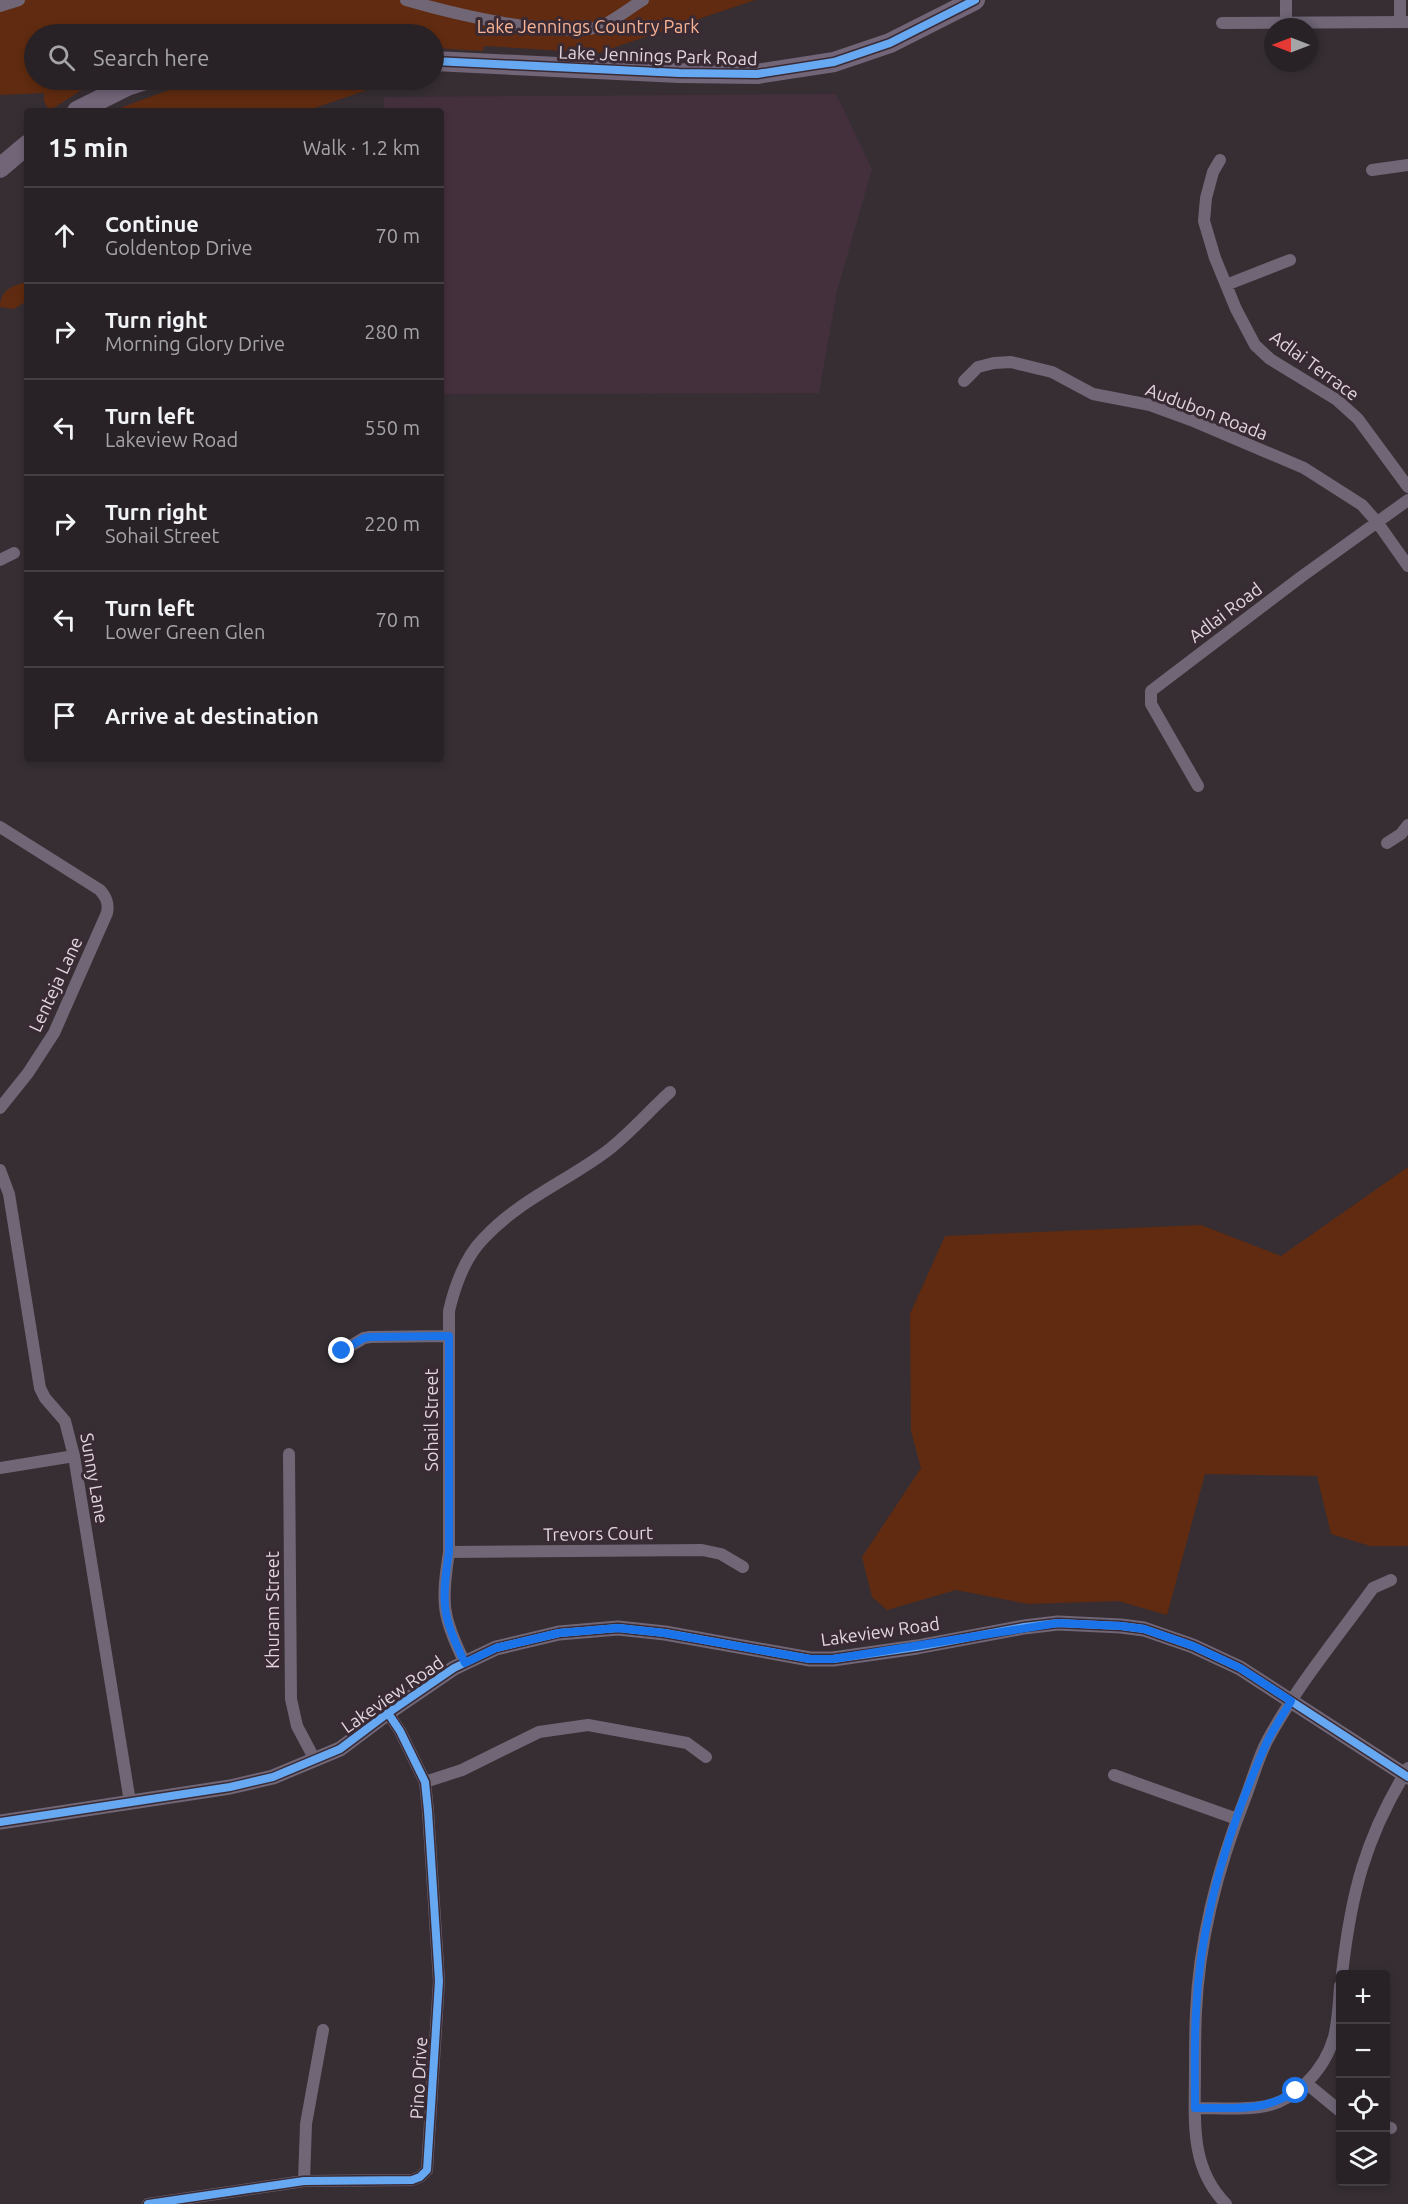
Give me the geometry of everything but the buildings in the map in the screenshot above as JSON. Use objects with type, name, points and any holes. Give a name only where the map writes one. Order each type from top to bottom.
[{"type":"main road","name":"Lake Jennings Park Road","points":[[444,61],[757,74],[834,62],[890,43],[972,1]]},
{"type":"main road","points":[[83,108],[119,90]]},
{"type":"main road","points":[[0,168],[24,148]]},
{"type":"street","points":[[0,6],[19,0]]},
{"type":"street","points":[[406,0],[484,20],[568,30],[603,26],[643,0]]},
{"type":"street","points":[[1286,0],[1286,18]]},
{"type":"street","points":[[1318,23],[1404,22],[1400,0]]},
{"type":"street","points":[[1222,22],[1264,23]]},
{"type":"street","name":"Adlai Terrace","points":[[1220,160],[1213,172],[1206,198],[1204,221],[1211,247],[1226,285],[1255,345],[1270,359],[1336,400],[1358,419],[1408,487]]},
{"type":"street","points":[[1372,170],[1408,165]]},
{"type":"street","points":[[1226,285],[1290,260]]},
{"type":"street","name":"Audubon Roada","points":[[964,381],[978,367],[1011,362],[1052,372],[1094,394],[1150,405],[1191,420],[1304,468],[1362,505],[1408,566]]},
{"type":"street","name":"Adlai Road","points":[[1198,786],[1151,705],[1151,692],[1408,500]]},
{"type":"street","points":[[0,560],[14,553]]},
{"type":"street","points":[[1387,843],[1401,834],[1408,825]]},
{"type":"street","name":"Lenteja Lane","points":[[0,827],[95,886],[107,900],[107,913],[58,1025],[28,1072],[0,1108]]},
{"type":"street","name":"Sohail Street","points":[[465,1663],[450,1633],[444,1611],[443,1587],[449,1552],[449,1311],[454,1290],[464,1266],[483,1238],[507,1217],[607,1150],[670,1092]]},
{"type":"street","name":"Sunny Lane","points":[[0,1170],[9,1194],[40,1388],[45,1398],[65,1421],[74,1456],[130,1802]]},
{"type":"street","points":[[342,1351],[370,1337],[449,1336]]},
{"type":"street","name":"Khuram Street","points":[[289,1454],[291,1699],[297,1726],[315,1760]]},
{"type":"street","points":[[0,1468],[74,1456]]},
{"type":"street","name":"Trevors Court","points":[[449,1552],[702,1550],[721,1554],[743,1567]]},
{"type":"street","points":[[1226,2204],[1208,2179],[1198,2156],[1194,2132],[1196,2011],[1203,1948],[1216,1885],[1237,1819],[1266,1743],[1291,1701],[1373,1587],[1391,1580]]},
{"type":"street","name":"Lakeview Road","points":[[0,1822],[251,1783],[293,1770],[340,1749],[454,1668],[496,1648],[559,1633],[618,1628],[664,1633],[810,1659],[833,1659],[1058,1623],[1144,1629],[1193,1646],[1240,1668],[1407,1773]]},
{"type":"street","name":"Pino Drive","points":[[148,2204],[304,2181],[412,2180],[420,2177],[427,2170],[439,1981],[425,1782],[388,1713]]},
{"type":"street","points":[[425,1782],[462,1770],[538,1732],[588,1725],[687,1743],[706,1757]]},
{"type":"street","points":[[1343,1970],[1353,1897],[1369,1843],[1380,1818],[1407,1773]]},
{"type":"street","points":[[1114,1775],[1237,1819]]},
{"type":"street","points":[[1195,2108],[1261,2107],[1285,2098],[1306,2084],[1321,2066],[1331,2045],[1336,2024]]},
{"type":"street","points":[[304,2181],[306,2124],[323,2030]]},
{"type":"street","points":[[1306,2084],[1336,2107]]},
{"type":"shaded area","points":[[836,94],[872,169],[837,291],[819,393],[444,394],[444,108],[384,108],[384,97]]},
{"type":"green space","name":"Lake Jennings Country Park","points":[[0,0],[755,0],[598,53],[484,46],[483,51],[444,49],[444,24],[24,24],[24,90],[82,90],[54,108],[48,108],[44,101],[44,93],[0,95]]},
{"type":"green space","points":[[169,90],[367,90],[315,108],[120,108]]},
{"type":"green space","points":[[24,283],[24,303],[14,309],[0,307],[5,292]]},
{"type":"green space","points":[[1408,1167],[1408,1546],[1370,1546],[1331,1534],[1317,1476],[1205,1474],[1167,1615],[1118,1601],[1028,1604],[956,1590],[887,1610],[872,1597],[862,1557],[921,1468],[911,1431],[910,1314],[945,1236],[1201,1225],[1281,1256]]},
{"type":"cycle path","points":[[444,61],[679,73],[757,74],[834,62],[890,43],[975,0]]},
{"type":"cycle path","points":[[0,1822],[230,1787],[273,1777],[340,1749],[454,1668],[496,1648],[559,1633],[618,1628],[665,1633],[810,1659],[833,1659],[917,1647],[1058,1623],[1144,1629],[1193,1646],[1240,1668],[1408,1777]]},
{"type":"cycle path","points":[[148,2204],[304,2181],[412,2180],[420,2177],[427,2170],[439,1981],[428,1811],[425,1782],[400,1731],[388,1713]]},
{"type":"route","points":[[342,1351],[370,1337],[449,1336],[449,1552],[443,1587],[444,1611],[450,1633],[465,1663],[496,1648],[559,1633],[618,1628],[664,1633],[810,1659],[833,1659],[1058,1623],[1144,1629],[1193,1646],[1240,1668],[1291,1701],[1266,1743],[1237,1819],[1216,1885],[1203,1948],[1196,2011],[1195,2108],[1261,2107],[1296,2091]]}]
